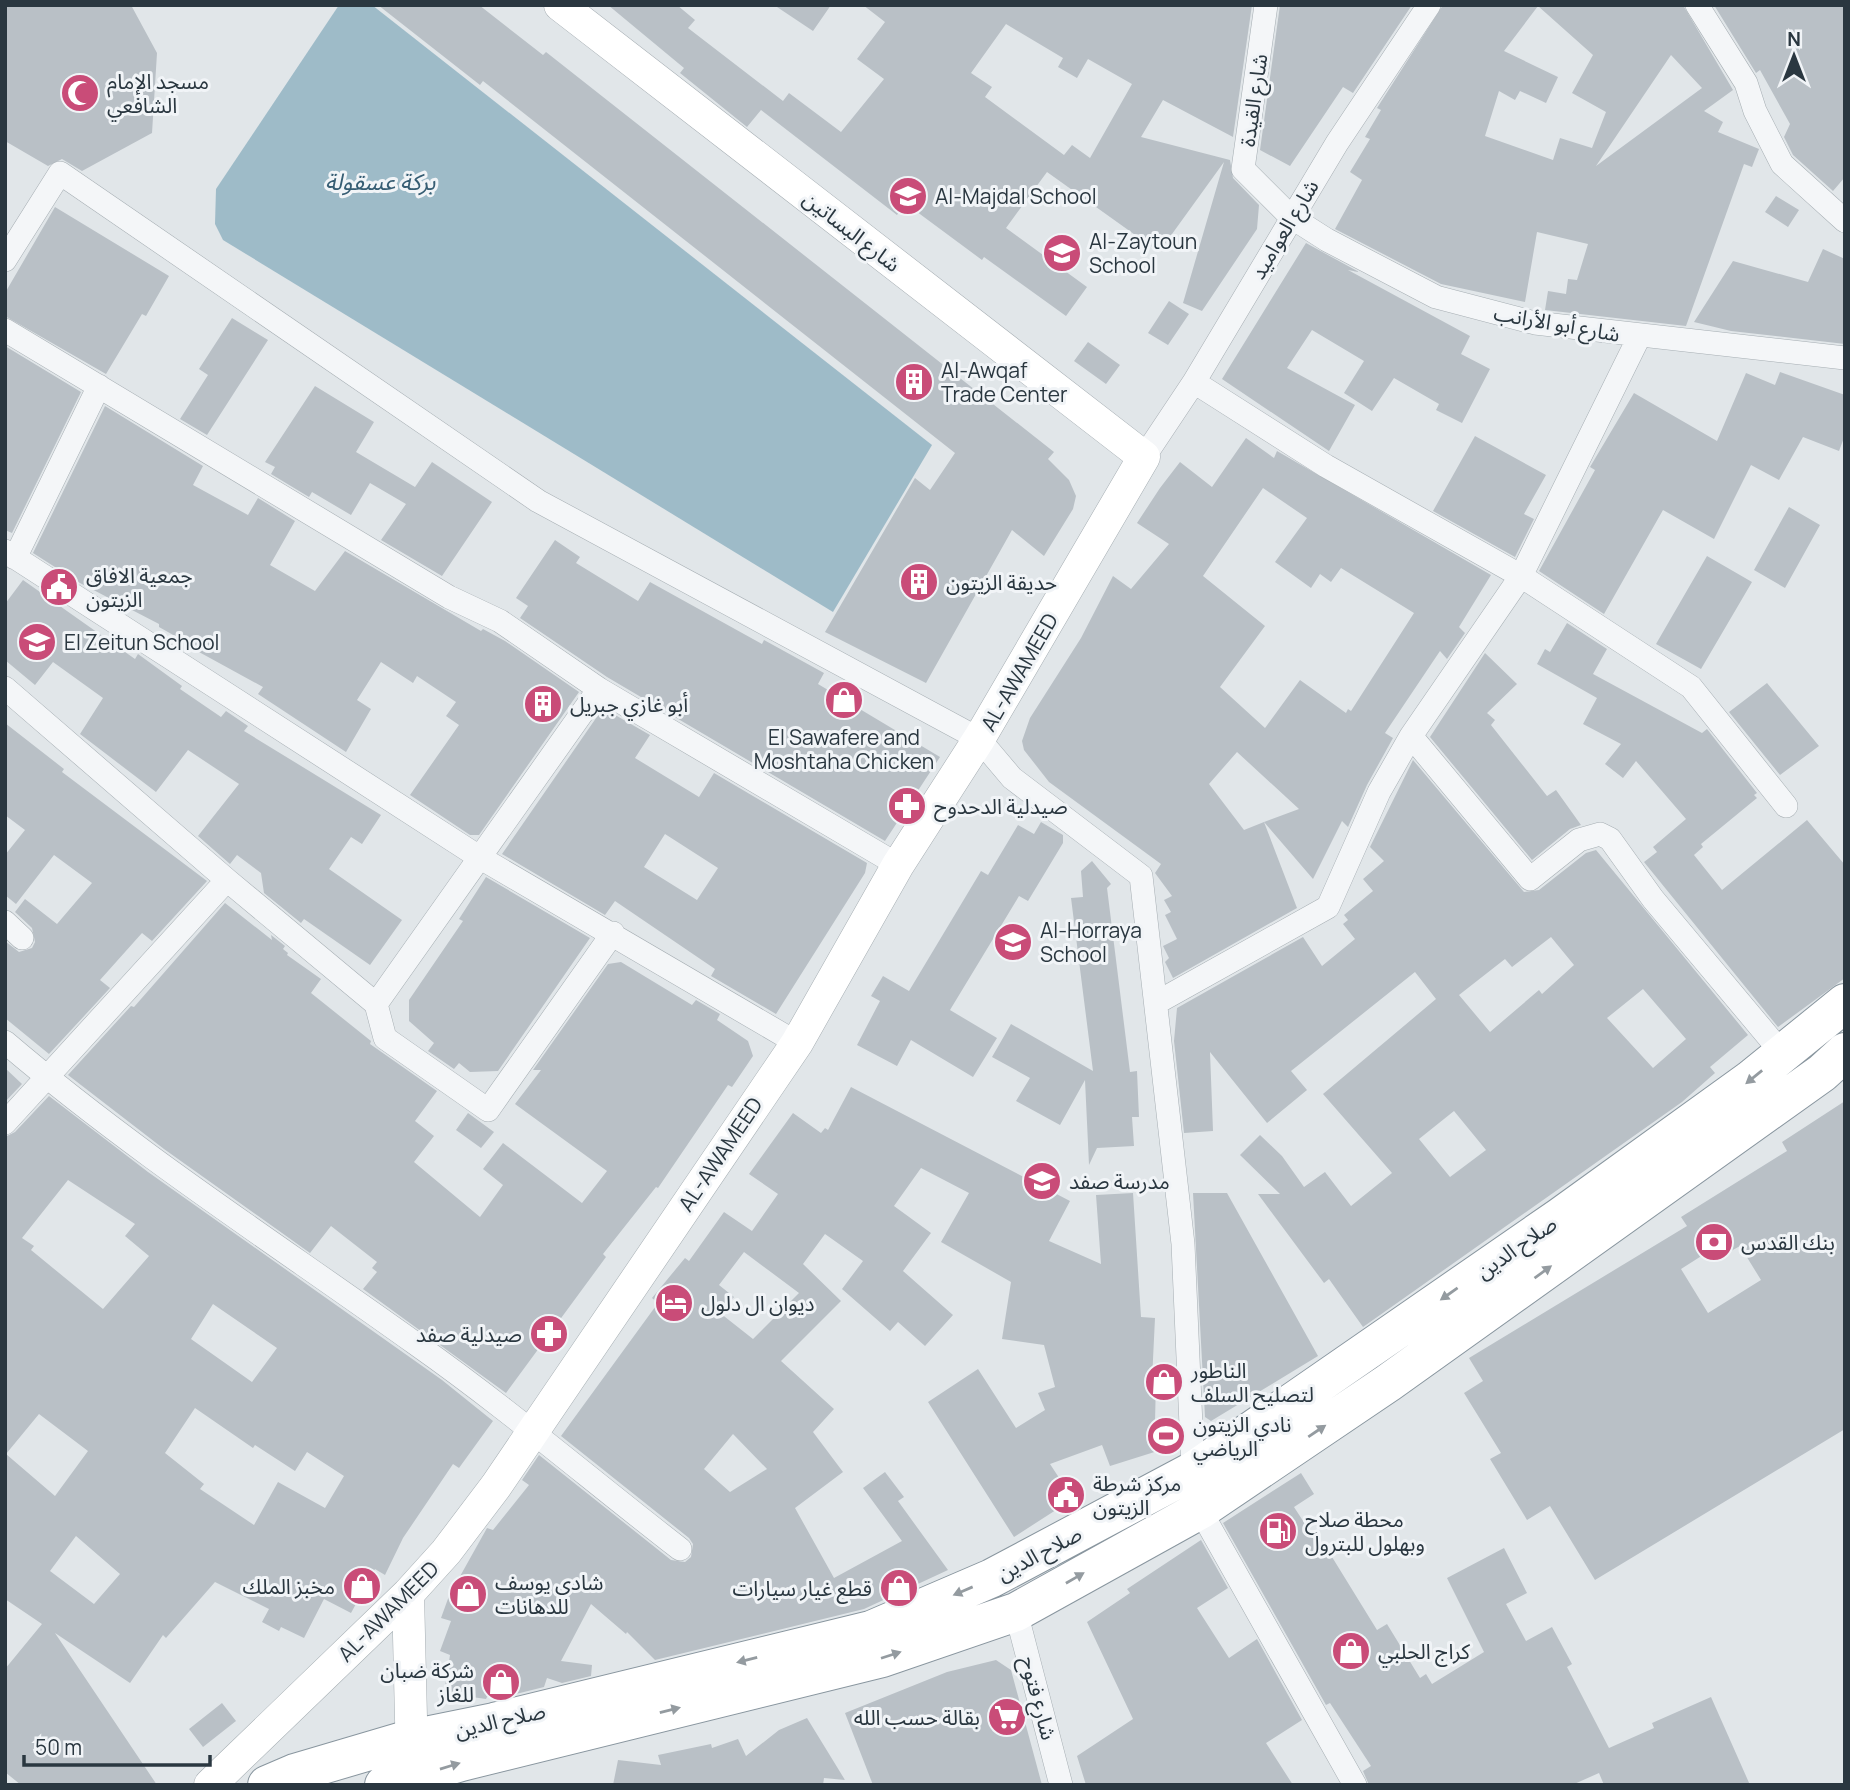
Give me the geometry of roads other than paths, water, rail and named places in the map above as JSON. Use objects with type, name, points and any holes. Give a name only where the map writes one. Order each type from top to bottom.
[{"type":"highway","name":"صلاح الدين","points":[[267,1785],[295,1773],[410,1739],[494,1723],[871,1630],[992,1578],[1193,1471],[1560,1217],[1750,1080],[1845,1003]]},
{"type":"highway","name":"صلاح الدين","points":[[404,1782],[474,1759],[882,1658],[1016,1612],[1200,1510],[1399,1375],[1801,1088],[1845,1052]]},
{"type":"main road","name":"شارع البساتين","points":[[560,5],[1144,457]]},
{"type":"main road","name":"AL-AWAMEED","points":[[210,1785],[408,1594],[446,1552],[479,1508],[797,1042],[898,865],[979,739],[1144,457]]},
{"type":"main road","points":[[404,1782],[410,1739],[408,1594]]},
{"type":"street","name":"شارع القيدة","points":[[1266,5],[1243,169],[1291,217]]},
{"type":"street","name":"شارع العواميد","points":[[1144,457],[1194,382],[1291,217],[1429,5]]},
{"type":"street","points":[[1697,5],[1746,83],[1755,111],[1782,164],[1845,221]]},
{"type":"street","points":[[5,260],[60,173],[538,501],[979,739],[1012,778],[1141,876],[1183,1244],[1193,1471],[1200,1510],[1333,1752],[1355,1785]]},
{"type":"street","name":"شارع أبو الأرانب","points":[[1291,217],[1327,240],[1436,297],[1535,323],[1639,337],[1845,358]]},
{"type":"street","points":[[5,330],[449,597],[500,621],[599,689],[898,865]]},
{"type":"street","points":[[1156,1003],[1328,907],[1379,792],[1410,736],[1521,576],[1639,337]]},
{"type":"street","points":[[1194,382],[1326,466],[1521,576],[1691,687],[1786,806]]},
{"type":"street","points":[[99,386],[10,554],[479,857],[797,1042]]},
{"type":"street","points":[[5,688],[227,880],[376,1004],[385,1038],[488,1110],[613,933]]},
{"type":"street","points":[[376,1004],[599,689]]},
{"type":"street","points":[[1410,736],[1530,879],[1579,840],[1600,834],[1610,839],[1653,900],[1782,1053]]},
{"type":"street","points":[[5,1123],[45,1076],[227,880]]},
{"type":"street","points":[[5,922],[22,938]]},
{"type":"street","points":[[5,1042],[45,1076],[228,1214],[418,1345],[680,1549]]},
{"type":"street","name":"شارع فتوح","points":[[1016,1612],[1061,1785]]},
{"type":"water","name":"بركة عسقولة","points":[[339,5],[372,5],[932,445],[833,612],[223,240],[215,224],[216,189]]},
{"type":"place","name":"مسجد الإمام الشافعي","points":[[80,93]]},
{"type":"place","name":"Al-Majdal School","points":[[908,196]]},
{"type":"place","name":"Al-Zaytoun School","points":[[1062,253]]},
{"type":"place","name":"Al-Awqaf Trade Center","points":[[914,382]]},
{"type":"place","name":"حديقة الزيتون","points":[[919,582]]},
{"type":"place","name":"جمعية الافاق الزيتون","points":[[59,587]]},
{"type":"place","name":"El Zeitun School","points":[[37,642]]},
{"type":"place","name":"El Sawafere and Moshtaha Chicken","points":[[844,700]]},
{"type":"place","name":"أبو غازي جبريل","points":[[543,704]]},
{"type":"place","name":"صيدلية الدحدوح","points":[[907,806]]},
{"type":"place","name":"Al-Horraya School","points":[[1013,942]]},
{"type":"place","name":"مدرسة صفد","points":[[1042,1181]]},
{"type":"place","name":"بنك القدس","points":[[1714,1242]]},
{"type":"place","name":"ديوان ال دلول","points":[[674,1303]]},
{"type":"place","name":"صيدلية صفد","points":[[549,1334]]},
{"type":"place","name":"الناطور لتصليح السلف","points":[[1164,1382]]},
{"type":"place","name":"نادي الزيتون الرياضي","points":[[1166,1436]]},
{"type":"place","name":"مركز شرطة الزيتون","points":[[1066,1495]]},
{"type":"place","name":"محطة صلاح وبهلول للبترول","points":[[1278,1531]]},
{"type":"place","name":"مخبز الملك","points":[[362,1586]]},
{"type":"place","name":"قطع غيار سيارات","points":[[899,1588]]},
{"type":"place","name":"شادي يوسف للدهانات","points":[[468,1594]]},
{"type":"place","name":"كراج الحلبي","points":[[1351,1651]]},
{"type":"place","name":"شركة ضبان للغاز","points":[[501,1682]]},
{"type":"place","name":"بقالة حسب الله","points":[[1007,1717]]}]
